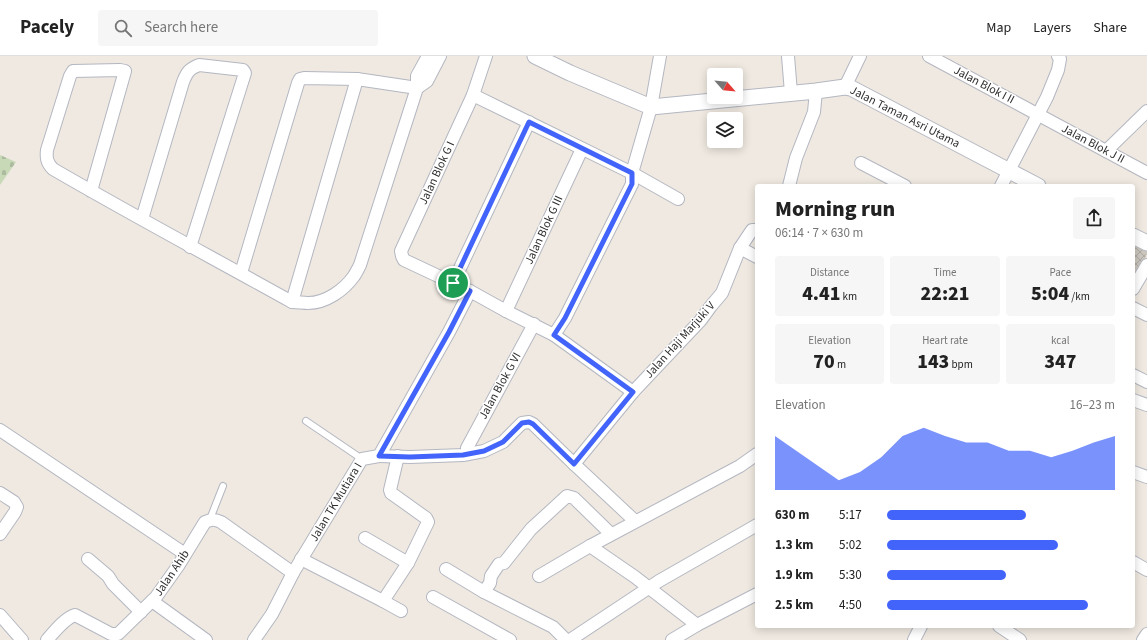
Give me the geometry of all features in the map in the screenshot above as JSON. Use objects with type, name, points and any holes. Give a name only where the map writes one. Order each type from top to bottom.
[{"type":"street","points":[[90,191],[125,71],[73,72],[70,76],[47,150],[46,158],[49,165],[53,169],[90,191],[292,302],[309,303],[326,299],[346,286],[360,265],[417,88],[417,76],[428,56]]},
{"type":"street","points":[[241,273],[300,79],[357,78],[417,88],[427,81],[440,56]]},
{"type":"street","name":"Jalan Blok G I","points":[[453,283],[404,260],[401,251],[473,95],[486,56]]},
{"type":"street","name":"Jalan Taman Asri Utama","points":[[535,56],[650,113],[791,93],[845,87],[851,88],[1034,184]]},
{"type":"street","points":[[554,335],[565,318],[632,184],[632,173],[650,113],[660,56]]},
{"type":"street","points":[[788,56],[791,93]]},
{"type":"street","points":[[845,87],[860,56]]},
{"type":"street","name":"Jalan Blok I II","points":[[929,56],[1038,114]]},
{"type":"street","points":[[1002,184],[1047,97],[1058,70],[1060,59],[1058,56]]},
{"type":"street","points":[[142,219],[187,73],[192,68],[199,65],[243,70],[245,73],[190,247]]},
{"type":"street","points":[[292,302],[357,78]]},
{"type":"street","points":[[790,184],[796,158],[814,112],[816,91]]},
{"type":"street","points":[[473,95],[632,173],[678,199]]},
{"type":"street","points":[[1106,151],[1147,111]]},
{"type":"street","name":"Jalan Blok J II","points":[[1038,114],[1147,173]]},
{"type":"street","points":[[529,122],[453,283],[554,335],[633,392]]},
{"type":"street","name":"Jalan Blok G III","points":[[506,311],[582,149]]},
{"type":"street","points":[[861,164],[901,184]]},
{"type":"street","name":"Jalan Haji Marjuki V","points":[[574,464],[633,392],[700,321],[722,293],[740,248],[752,230],[755,230]]},
{"type":"street","points":[[1135,237],[1147,243]]},
{"type":"street","points":[[740,248],[755,256]]},
{"type":"street","points":[[1135,286],[1147,265]]},
{"type":"street","name":"Jalan TK Mutiara I","points":[[254,640],[272,614],[301,559],[362,459],[379,456],[446,339],[470,291]]},
{"type":"street","points":[[1135,309],[1147,315]]},
{"type":"street","name":"Jalan Blok G VI","points":[[467,448],[534,324]]},
{"type":"street","points":[[1135,376],[1147,382]]},
{"type":"street","points":[[1135,401],[1147,405]]},
{"type":"street","points":[[379,456],[463,455],[484,451],[503,442],[522,423],[529,422],[533,424],[635,521]]},
{"type":"street","points":[[0,430],[185,554]]},
{"type":"street","points":[[539,576],[635,521],[740,466],[755,455]]},
{"type":"street","points":[[383,601],[408,563],[428,522],[426,518],[391,493],[390,490],[398,456]]},
{"type":"street","points":[[1135,473],[1147,477]]},
{"type":"street","points":[[0,494],[14,502],[17,507],[0,534]]},
{"type":"street","points":[[484,592],[490,582],[491,576],[499,564],[504,563],[531,529],[567,496],[574,498],[612,534]]},
{"type":"street","points":[[210,519],[216,519],[221,522],[293,573]]},
{"type":"street","name":"Jalan Ahib","points":[[47,640],[57,629],[75,615],[111,634],[118,634],[156,598],[205,522],[210,519]]},
{"type":"street","points":[[570,640],[659,581],[755,526]]},
{"type":"street","points":[[365,538],[408,563]]},
{"type":"street","points":[[590,546],[696,624]]},
{"type":"street","points":[[88,559],[108,576],[113,584],[141,612]]},
{"type":"street","points":[[301,559],[401,611]]},
{"type":"street","points":[[1135,563],[1147,570]]},
{"type":"street","points":[[446,569],[484,592],[553,627],[566,640]]},
{"type":"street","points":[[672,640],[696,624],[755,595]]},
{"type":"street","points":[[433,597],[510,640]]},
{"type":"street","points":[[152,602],[206,640]]},
{"type":"street","points":[[0,615],[22,640]]},
{"type":"street","points":[[914,640],[920,628]]},
{"type":"street","points":[[1002,628],[1020,640]]},
{"type":"street","points":[[1143,640],[1147,634]]},
{"type":"lane","points":[[306,421],[362,459]]},
{"type":"lane","points":[[210,519],[223,486]]},
{"type":"green space","points":[[0,155],[16,162],[0,185]]},
{"type":"building","points":[[1135,247],[1147,252],[1145,258],[1141,261],[1135,271]]},
{"type":"route","points":[[529,122],[632,173],[632,184],[565,318],[554,335],[633,392],[574,464],[533,424],[529,422],[522,423],[503,442],[484,451],[463,455],[410,457],[379,456],[449,332],[470,291],[453,283],[529,122]]}]
